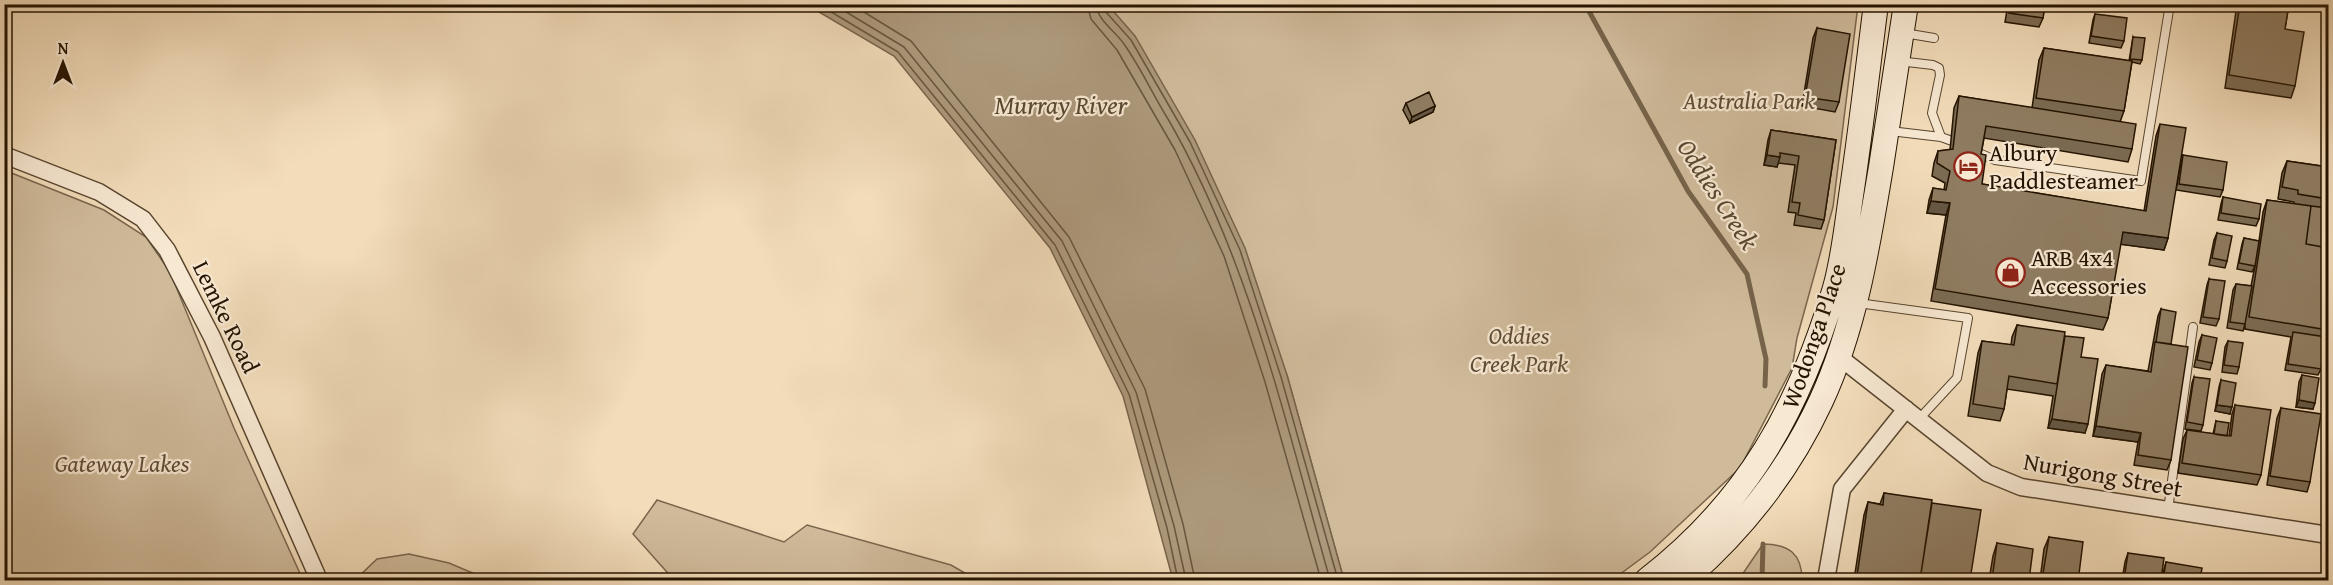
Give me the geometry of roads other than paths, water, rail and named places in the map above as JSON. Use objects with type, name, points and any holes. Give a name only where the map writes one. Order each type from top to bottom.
[{"type":"main road","name":"Wodonga Place","points":[[1647,580],[1693,541],[1723,510],[1761,461],[1785,419],[1806,373],[1835,286],[1845,237],[1876,4]]},
{"type":"main road","name":"Wodonga Place","points":[[1684,580],[1740,526],[1767,492],[1804,436],[1822,399],[1838,356],[1869,242],[1906,4]]},
{"type":"street","name":"Lemke Road","points":[[4,155],[99,192],[143,219],[167,250],[212,337],[319,580]]},
{"type":"street","name":"Nurigong Street","points":[[1838,356],[1987,473],[2004,482],[2021,487],[2328,535]]},
{"type":"street","points":[[1826,580],[1842,489],[1912,414]]},
{"type":"lane","points":[[1979,153],[1995,160],[2141,182],[2170,4]]},
{"type":"lane","points":[[1902,33],[1934,38]]},
{"type":"lane","points":[[1897,61],[1933,65],[1939,68],[1940,75],[1932,113],[1941,137]]},
{"type":"lane","points":[[1887,130],[1941,137],[1952,141]]},
{"type":"lane","points":[[1854,302],[1968,318],[1958,378],[1912,414]]},
{"type":"lane","points":[[2168,510],[2193,327]]},
{"type":"water","name":"Murray River","points":[[807,5],[1108,5],[1135,36],[1195,140],[1245,248],[1287,375],[1344,580],[1173,580],[1123,396],[1050,248],[894,56]]},
{"type":"waterway","name":"Oddies Creek","points":[[1585,4],[1688,191],[1747,274],[1766,359],[1765,386]]},
{"type":"waterway","name":"Oddies Creek","points":[[1762,580],[1763,544]]},
{"type":"place","name":"Albury Paddlesteamer","points":[[1968,167]]},
{"type":"place","name":"ARB 4x4 Accessories","points":[[2010,272]]},
{"type":"park label","name":"Australia Park","points":[[1749,101]]},
{"type":"park label","name":"Oddies Creek Park","points":[[1519,350]]},
{"type":"park label","name":"Gateway Lakes","points":[[122,464]]}]
